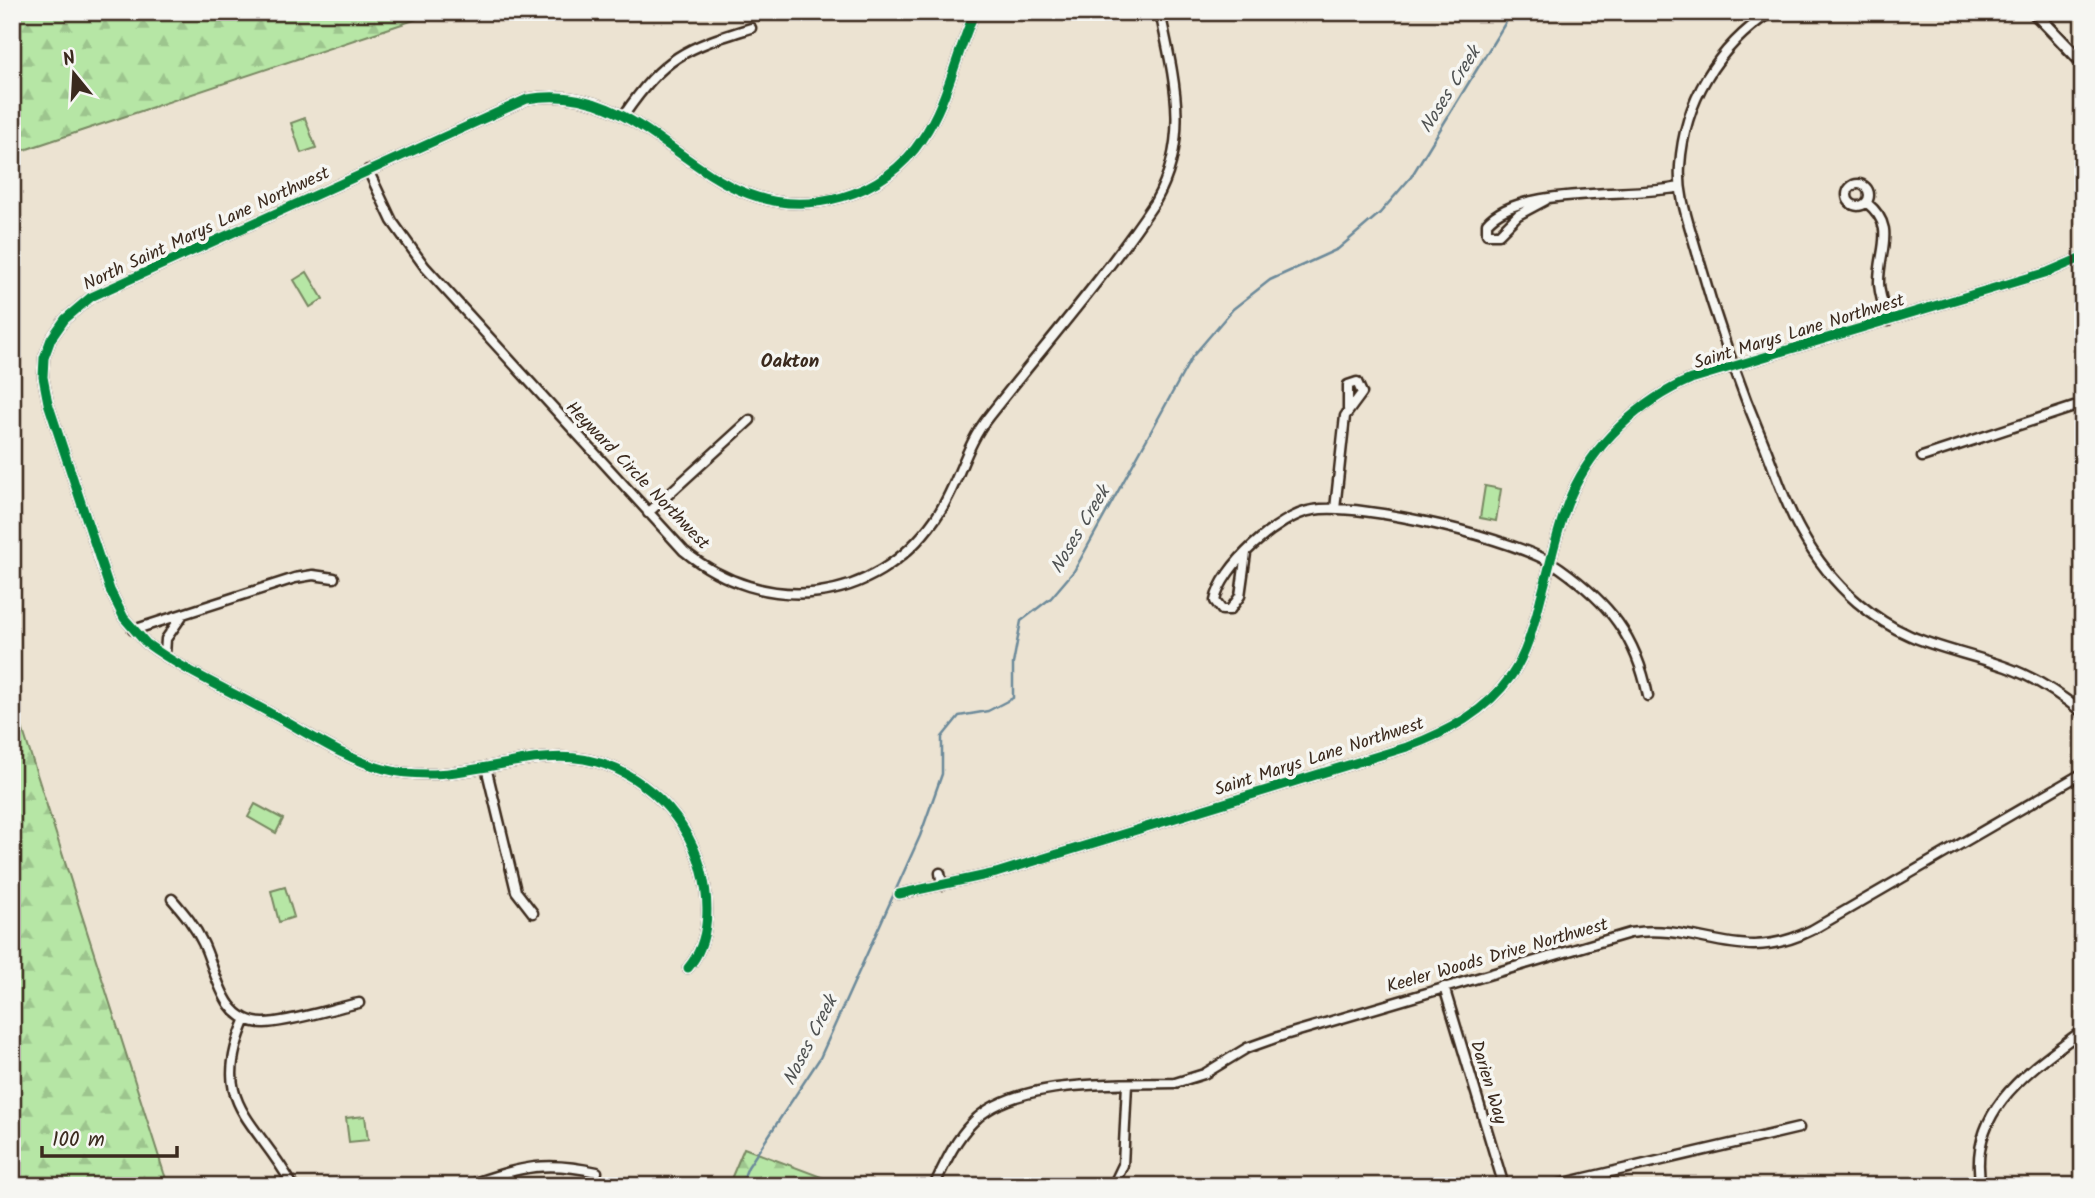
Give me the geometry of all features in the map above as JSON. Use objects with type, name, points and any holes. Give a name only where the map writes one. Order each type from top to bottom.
[{"type":"street","name":"North Saint Marys Lane Northwest","points":[[688,968],[705,939],[705,885],[688,836],[656,796],[614,768],[579,757],[544,755],[465,772],[426,775],[369,764],[165,655],[133,630],[110,590],[48,403],[43,367],[51,339],[65,318],[91,297],[527,99],[576,98],[624,114],[712,177],[741,193],[771,202],[798,204],[850,195],[887,175],[920,143],[935,116],[975,12]]},
{"type":"street","name":"Heyward Circle Northwest","points":[[368,170],[393,221],[425,267],[684,551],[708,569],[730,580],[777,593],[817,593],[862,580],[891,564],[912,548],[942,508],[978,431],[1139,225],[1161,190],[1175,152],[1178,107],[1160,12]]},
{"type":"street","points":[[1771,12],[1741,34],[1702,83],[1685,134],[1680,187],[1707,290],[1733,367],[1800,529],[1819,562],[1844,590],[1875,616],[1909,637],[1947,652],[2009,668],[2042,684],[2083,713]]},
{"type":"street","points":[[2034,12],[2083,63]]},
{"type":"street","points":[[624,114],[649,80],[668,61],[691,47],[751,28]]},
{"type":"street","points":[[1546,200],[1518,215],[1499,233],[1487,234],[1487,223],[1504,208],[1546,200],[1680,187]]},
{"type":"street","points":[[1867,203],[1879,214],[1884,226],[1879,283],[1888,321]]},
{"type":"street","name":"Saint Marys Lane Northwest","points":[[899,894],[1046,858],[1407,747],[1447,730],[1486,703],[1514,672],[1531,631],[1572,492],[1620,426],[1644,405],[1673,387],[2048,272],[2083,257]]},
{"type":"street","points":[[1922,457],[2083,404]]},
{"type":"street","points":[[1335,509],[1336,474],[1348,409]]},
{"type":"street","points":[[648,513],[750,419]]},
{"type":"street","points":[[1247,553],[1240,596],[1230,610],[1222,610],[1215,601],[1216,593],[1247,553],[1289,518],[1311,510],[1335,509],[1376,513],[1451,530],[1551,562],[1583,586],[1619,623],[1640,660],[1648,696]]},
{"type":"street","points":[[133,630],[295,578],[313,575],[334,578]]},
{"type":"street","points":[[165,655],[166,639],[184,614]]},
{"type":"street","points":[[486,767],[516,891],[533,913]]},
{"type":"street","name":"Keeler Woods Drive Northwest","points":[[934,1186],[957,1140],[975,1119],[995,1107],[1070,1084],[1191,1080],[1258,1043],[1644,931],[1745,947],[1787,941],[1812,930],[2083,773]]},
{"type":"street","points":[[940,873],[943,885]]},
{"type":"street","points":[[172,899],[201,939],[223,996],[246,1018],[254,1022],[273,1022],[359,1003]]},
{"type":"street","name":"Darien Way","points":[[1444,987],[1504,1186]]},
{"type":"street","points":[[246,1018],[233,1052],[232,1088],[240,1108],[293,1186]]},
{"type":"street","points":[[1981,1186],[1980,1149],[1994,1109],[2015,1083],[2083,1030]]},
{"type":"street","points":[[1113,1186],[1123,1165],[1127,1084]]},
{"type":"street","points":[[1551,1186],[1800,1128]]},
{"type":"street","points":[[465,1186],[510,1170],[536,1166],[563,1164],[597,1172]]},
{"type":"green space","points":[[12,12],[438,12],[12,154]]},
{"type":"green space","points":[[305,118],[316,148],[301,153],[291,123]]},
{"type":"green space","points":[[307,272],[323,299],[310,307],[294,280]]},
{"type":"green space","points":[[1485,486],[1501,489],[1496,521],[1480,518]]},
{"type":"green space","points":[[12,696],[164,1173],[169,1186],[12,1186]]},
{"type":"green space","points":[[255,804],[283,819],[276,833],[248,817]]},
{"type":"green space","points":[[285,887],[294,917],[279,922],[271,891]]},
{"type":"green space","points":[[365,1116],[368,1140],[349,1142],[346,1118]]},
{"type":"green space","points":[[744,1148],[845,1186],[728,1186]]},
{"type":"waterway","name":"Noses Creek","points":[[740,1186],[748,1167],[820,1058],[920,836],[942,774],[942,737],[959,716],[988,711],[1013,698],[1013,664],[1021,621],[1051,598],[1074,571],[1192,357],[1233,309],[1270,280],[1338,249],[1380,213],[1411,177],[1512,12]]},
{"type":"cycle path","points":[[688,968],[696,957],[705,933],[706,894],[698,857],[669,809],[653,793],[619,770],[586,759],[554,757],[455,772],[420,774],[369,765],[191,671],[146,643],[124,618],[110,590],[48,403],[43,377],[44,358],[51,339],[65,319],[91,297],[527,99],[572,98],[611,110],[646,130],[715,177],[752,195],[794,203],[854,193],[887,175],[906,159],[922,139],[939,109],[975,12]]},
{"type":"cycle path","points":[[899,894],[996,873],[1407,747],[1437,735],[1490,700],[1517,667],[1533,628],[1558,532],[1571,495],[1592,458],[1636,412],[1691,379],[2048,272],[2083,257]]},
{"type":"district","name":"Oakton","points":[[790,360]]}]
